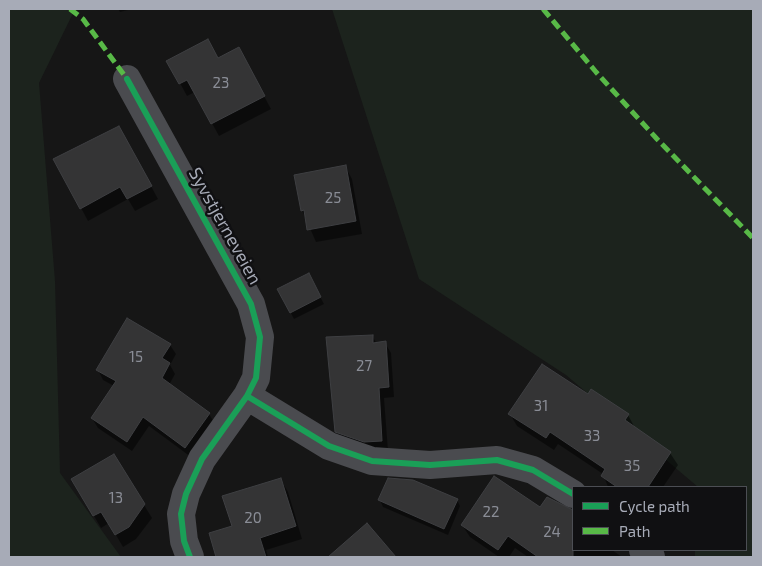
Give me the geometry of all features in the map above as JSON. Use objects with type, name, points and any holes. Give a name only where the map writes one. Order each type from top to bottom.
[{"type":"street","name":"Syvstjerneveien","points":[[126,79],[251,304],[260,338],[256,378],[247,396],[202,459],[186,494],[181,514],[184,541],[190,557]]},
{"type":"street","points":[[247,396],[329,446],[372,462],[430,465],[497,460],[533,470],[572,493]]},
{"type":"shaded area","points":[[9,9],[75,9],[39,83],[55,281],[60,473],[121,557],[9,557]]},
{"type":"shaded area","points":[[332,9],[753,9],[753,557],[695,557],[695,551],[747,551],[747,486],[697,486],[566,375],[419,279]]},
{"type":"building","points":[[208,39],[218,58],[239,47],[265,96],[211,124],[187,80],[179,84],[166,61]]},
{"type":"building","points":[[119,126],[152,186],[127,199],[120,187],[80,209],[53,159]]},
{"type":"building","points":[[346,165],[356,221],[307,230],[304,210],[301,211],[294,175]]},
{"type":"building","points":[[309,273],[321,297],[290,313],[277,289]]},
{"type":"building","points":[[127,318],[171,344],[162,358],[170,363],[162,378],[210,413],[185,448],[143,417],[127,442],[91,418],[116,381],[96,370]]},
{"type":"building","points":[[373,335],[373,343],[386,341],[389,387],[379,388],[382,441],[364,442],[335,432],[326,337]]},
{"type":"building","points":[[542,364],[588,394],[591,389],[629,414],[625,420],[671,452],[649,486],[616,486],[601,476],[605,469],[550,432],[546,438],[508,414]]},
{"type":"building","points":[[114,454],[145,504],[129,527],[115,535],[101,512],[93,516],[71,479]]},
{"type":"building","points":[[494,476],[540,507],[547,497],[572,510],[573,557],[538,557],[508,536],[498,550],[461,525]]},
{"type":"building","points":[[281,478],[296,526],[260,538],[266,557],[216,557],[209,533],[232,526],[222,496]]},
{"type":"building","points":[[388,478],[413,480],[458,499],[444,529],[378,500]]},
{"type":"building","points":[[367,523],[396,557],[328,557]]},
{"type":"marked path","points":[[70,9],[83,19],[127,79]]},
{"type":"marked path","points":[[543,9],[596,72],[657,139],[753,238]]},
{"type":"cycle path","points":[[127,79],[251,304],[260,337],[256,378],[247,396]]},
{"type":"cycle path","points":[[190,557],[184,541],[181,514],[186,494],[202,459],[247,396],[329,446],[372,461],[430,465],[497,460],[533,470],[572,493]]}]
